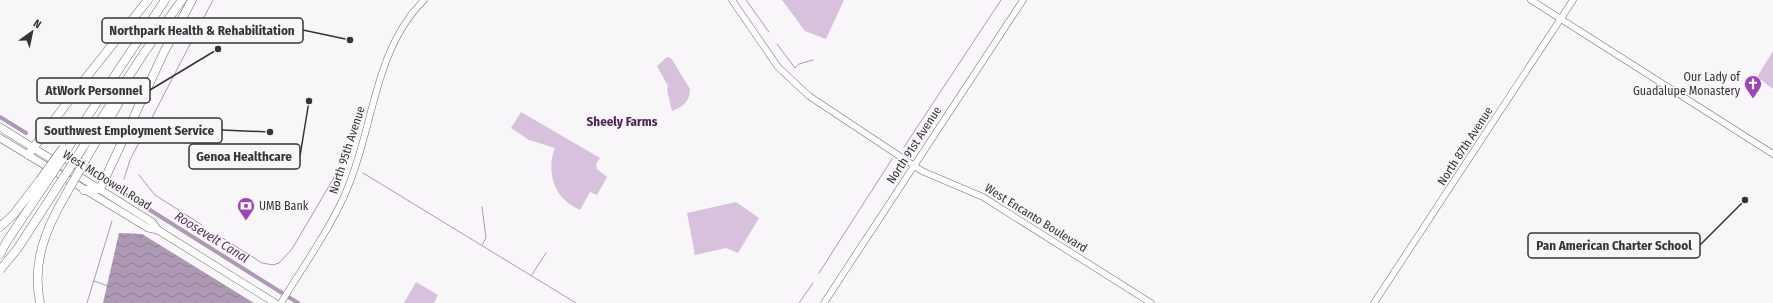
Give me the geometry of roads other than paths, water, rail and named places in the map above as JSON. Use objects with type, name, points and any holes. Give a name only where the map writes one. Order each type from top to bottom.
[{"type":"highway","points":[[28,155],[85,78],[148,0]]},
{"type":"highway","points":[[0,254],[43,182],[165,0]]},
{"type":"highway","points":[[40,303],[38,269],[43,240],[53,217],[159,35],[182,0]]},
{"type":"highway","points":[[84,190],[99,188],[172,36],[192,0]]},
{"type":"highway","points":[[0,270],[18,248],[144,53],[159,35]]},
{"type":"highway","points":[[0,227],[43,182]]},
{"type":"main road","name":"West McDowell Road","points":[[0,127],[152,222],[158,230]]},
{"type":"main road","name":"West McDowell Road","points":[[0,138],[148,228],[158,230],[275,303]]},
{"type":"street","name":"North 95th Avenue","points":[[282,300],[345,195],[357,161],[388,56],[400,30],[424,0]]},
{"type":"street","name":"West Encanto Boulevard","points":[[732,0],[771,58],[795,85],[815,100],[914,166],[935,178],[977,194],[993,203],[1151,303]]},
{"type":"street","name":"North 91st Avenue","points":[[824,303],[1023,0]]},
{"type":"street","points":[[1531,0],[1773,154]]},
{"type":"street","name":"North 87th Avenue","points":[[1374,303],[1573,0]]},
{"type":"water","points":[[183,117],[192,121],[190,124],[184,124],[181,128],[177,126]]},
{"type":"water","points":[[119,233],[142,234],[254,303],[103,303]]},
{"type":"waterway","points":[[124,179],[130,160],[213,0]]},
{"type":"waterway","points":[[746,0],[769,32]]},
{"type":"waterway","points":[[904,147],[1001,0]]},
{"type":"waterway","points":[[777,44],[795,68],[799,64],[813,60]]},
{"type":"waterway","name":"Roosevelt Canal","points":[[0,117],[26,133]]},
{"type":"waterway","points":[[819,273],[892,159]]},
{"type":"waterway","points":[[218,235],[262,263],[273,265],[279,263],[292,249],[339,169],[344,169]]},
{"type":"waterway","points":[[363,173],[576,303]]},
{"type":"waterway","points":[[139,175],[155,195],[202,225]]},
{"type":"waterway","name":"Roosevelt Canal","points":[[115,188],[298,303]]},
{"type":"waterway","points":[[482,207],[486,238],[482,245]]},
{"type":"waterway","points":[[87,303],[112,221]]},
{"type":"waterway","points":[[531,276],[546,253]]},
{"type":"waterway","points":[[94,281],[108,286]]},
{"type":"waterway","points":[[799,303],[813,283]]},
{"type":"place","name":"Northpark Health & Rehabilitation","points":[[350,40]]},
{"type":"place","name":"AtWork Personnel","points":[[218,49]]},
{"type":"place","name":"Our Lady of Guadalupe Monastery","points":[[1753,99]]},
{"type":"place","name":"Genoa Healthcare","points":[[309,101]]},
{"type":"place","name":"Southwest Employment Service","points":[[270,132]]},
{"type":"place","name":"Pan American Charter School","points":[[1745,200]]},
{"type":"place","name":"UMB Bank","points":[[246,221]]},
{"type":"district","name":"Sheely Farms","points":[[622,121]]}]
